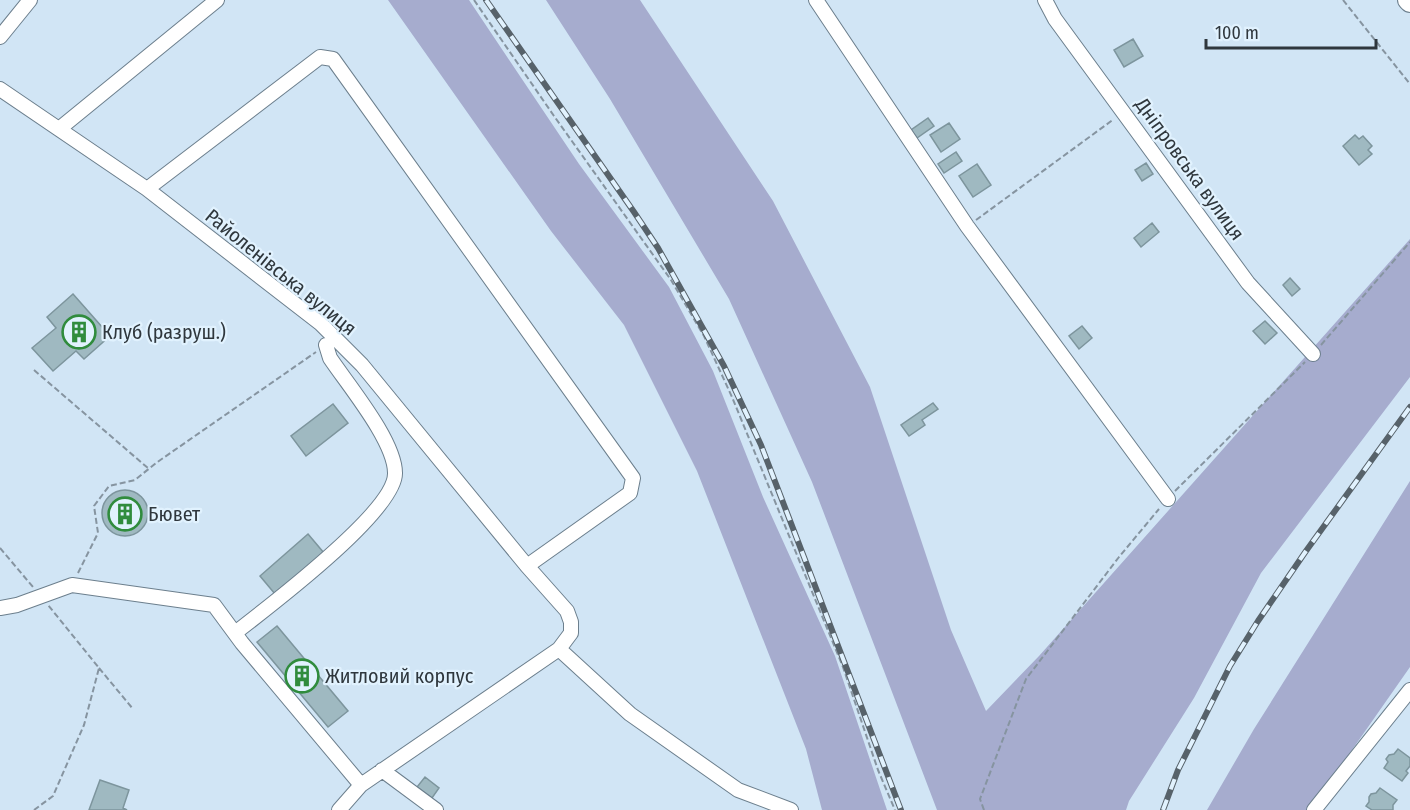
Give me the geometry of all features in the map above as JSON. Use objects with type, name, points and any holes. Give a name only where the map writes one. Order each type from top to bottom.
[{"type":"street","points":[[0,37],[30,0]]},
{"type":"street","points":[[58,129],[217,0]]},
{"type":"street","points":[[816,0],[967,226],[1168,499]]},
{"type":"street","name":"Дніпровська вулиця","points":[[1045,0],[1055,19],[1248,283],[1312,354]]},
{"type":"street","points":[[147,189],[320,57],[333,59],[633,478],[630,493],[527,566]]},
{"type":"street","name":"Райоленівська вулиця","points":[[0,89],[147,189],[321,324],[330,342],[362,365],[527,566],[567,611],[571,622],[571,633],[559,649]]},
{"type":"street","points":[[235,633],[312,573],[377,508],[391,489],[395,474],[391,454],[380,432],[330,358],[330,342]]},
{"type":"street","points":[[0,608],[17,605],[72,585],[214,605],[361,785]]},
{"type":"street","points":[[339,810],[361,785],[559,649],[630,714],[738,790],[791,810]]},
{"type":"street","points":[[1314,810],[1410,690]]},
{"type":"street","points":[[382,770],[436,810]]},
{"type":"path","points":[[474,0],[671,280],[704,336],[732,397],[843,667],[894,810]]},
{"type":"path","points":[[1343,0],[1410,84]]},
{"type":"path","points":[[967,226],[1124,112]]},
{"type":"path","points":[[984,810],[980,799],[1026,679],[1119,557],[1168,499],[1312,354],[1371,290],[1410,243]]},
{"type":"path","points":[[72,585],[98,533],[94,506],[109,486],[135,480],[330,342]]},
{"type":"path","points":[[34,370],[149,469]]},
{"type":"path","points":[[0,548],[133,709]]},
{"type":"path","points":[[34,810],[53,796],[84,725],[99,668]]},
{"type":"shaded area","points":[[388,0],[469,0],[579,164],[669,287],[713,371],[763,497],[835,656],[887,810],[822,810],[806,749],[697,471],[624,325],[551,231]]},
{"type":"shaded area","points":[[546,0],[640,0],[773,201],[870,387],[951,630],[986,711],[1039,656],[1410,239],[1410,377],[1261,573],[1194,698],[1129,801],[1126,810],[937,810],[812,482],[729,299],[610,99]]},
{"type":"shaded area","points":[[1410,481],[1410,667],[1310,810],[1207,810],[1254,729]]},
{"type":"building","points":[[1133,39],[1143,56],[1124,67],[1114,50]]},
{"type":"building","points":[[928,118],[934,126],[917,138],[911,130]]},
{"type":"building","points":[[949,123],[960,139],[941,152],[930,135]]},
{"type":"building","points":[[1355,135],[1359,139],[1363,136],[1372,146],[1368,150],[1372,154],[1359,165],[1343,146]]},
{"type":"building","points":[[956,152],[962,161],[944,173],[938,164]]},
{"type":"building","points":[[1146,163],[1153,174],[1142,181],[1135,170]]},
{"type":"building","points":[[977,164],[991,185],[973,197],[959,176]]},
{"type":"building","points":[[1152,223],[1159,232],[1141,247],[1134,238]]},
{"type":"building","points":[[1290,278],[1300,289],[1292,296],[1283,285]]},
{"type":"building","name":"Клуб (разруш.)","points":[[73,294],[110,336],[84,359],[76,351],[53,371],[32,348],[56,328],[47,317]]},
{"type":"building","points":[[1265,321],[1277,333],[1265,344],[1253,331]]},
{"type":"building","points":[[1082,326],[1092,338],[1079,349],[1069,336]]},
{"type":"building","points":[[933,403],[938,409],[922,420],[925,425],[909,436],[901,425]]},
{"type":"building","points":[[333,404],[348,423],[306,456],[291,436]]},
{"type":"building","name":"Бювет","points":[[125,490],[134,491],[141,497],[147,504],[147,522],[141,529],[134,535],[125,536],[116,535],[109,529],[103,522],[102,513],[103,504],[109,497],[116,491]]},
{"type":"building","points":[[308,534],[324,553],[275,594],[260,576]]},
{"type":"building","name":"Житловий корпус","points":[[277,626],[348,711],[328,727],[257,642]]},
{"type":"building","points":[[1398,749],[1410,758],[1410,766],[1406,771],[1408,773],[1402,781],[1384,768],[1388,762],[1386,759]]},
{"type":"building","points":[[425,777],[439,788],[432,798],[417,787]]},
{"type":"building","points":[[100,780],[129,790],[123,808],[127,810],[89,810]]},
{"type":"building","points":[[1380,788],[1397,800],[1393,805],[1393,810],[1372,810],[1366,806],[1371,794],[1376,793]]},
{"type":"railway","points":[[486,0],[658,248],[724,366],[761,445],[901,810]]},
{"type":"railway","points":[[1163,810],[1178,770],[1230,666],[1306,551],[1410,407]]},
{"type":"place","name":"Клуб (разруш.)","points":[[79,332]]},
{"type":"place","name":"Бювет","points":[[125,514]]},
{"type":"place","name":"Житловий корпус","points":[[302,676]]}]
